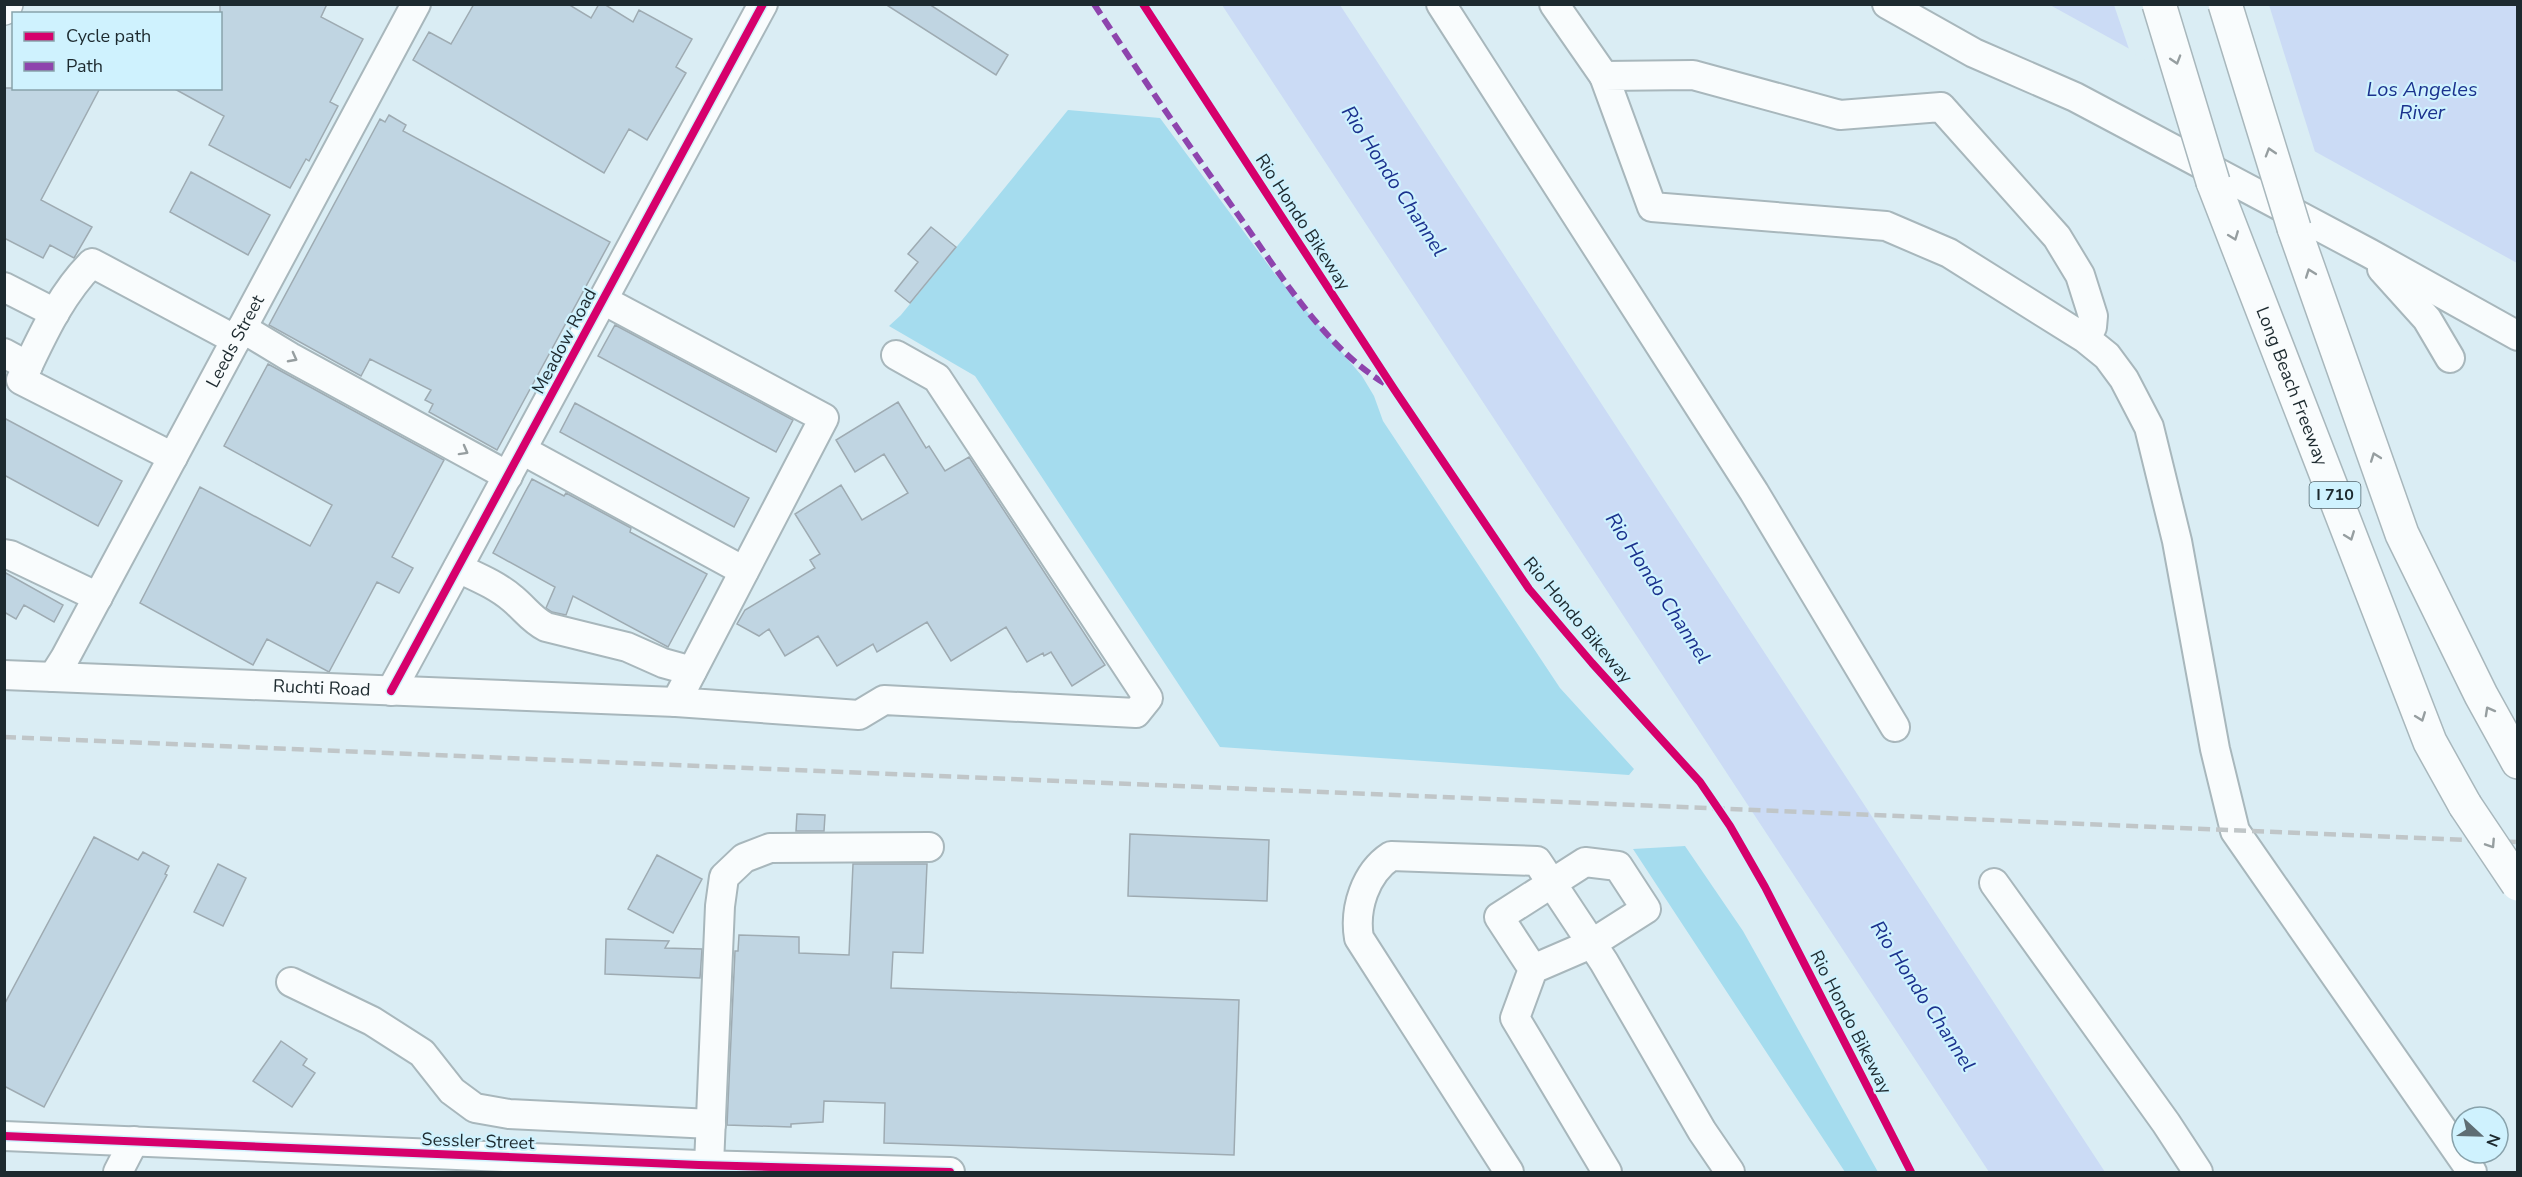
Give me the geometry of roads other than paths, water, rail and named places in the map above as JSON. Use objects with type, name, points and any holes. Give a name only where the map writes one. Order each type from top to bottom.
[{"type":"highway","name":"Long Beach Freeway","points":[[2159,4],[2213,182],[2430,742],[2465,805],[2517,884]]},
{"type":"highway","name":"I 710","points":[[2225,4],[2294,228],[2402,534],[2481,695],[2517,762]]},
{"type":"street","name":"Leeds Street","points":[[53,677],[416,4]]},
{"type":"street","name":"Meadow Road","points":[[391,691],[763,4]]},
{"type":"street","points":[[1441,4],[1754,492],[1895,727]]},
{"type":"street","points":[[1554,4],[1604,76],[1652,207],[1886,226],[1949,253],[2086,339],[2107,356],[2124,379],[2149,427],[2177,542],[2215,749],[2235,831],[2472,1173]]},
{"type":"street","points":[[1887,4],[1974,53],[2075,97],[2517,336]]},
{"type":"street","points":[[1604,76],[1693,75],[1840,115],[1941,107],[2057,237],[2080,275],[2093,316],[2092,327],[2086,339]]},
{"type":"street","points":[[2369,254],[2427,319],[2450,358]]},
{"type":"street","points":[[173,457],[21,380],[16,359],[55,313],[75,280],[92,263],[290,357],[508,476]]},
{"type":"street","points":[[4,286],[55,313]]},
{"type":"street","points":[[603,300],[824,418],[676,702]]},
{"type":"street","name":"Ruchti Road","points":[[4,675],[676,702],[859,715],[884,700],[1136,713],[1148,698],[937,378],[896,356]]},
{"type":"street","points":[[522,450],[739,580]]},
{"type":"street","points":[[4,554],[98,597]]},
{"type":"street","points":[[458,568],[499,588],[514,599],[535,621],[546,627],[627,647],[663,663],[692,671]]},
{"type":"street","points":[[702,1168],[711,1125],[720,906],[724,878],[744,858],[770,848],[929,847]]},
{"type":"street","points":[[1509,1173],[1360,942],[1358,916],[1370,880],[1376,870],[1391,856],[1544,872],[1585,862],[1618,866],[1646,909],[1592,944],[1533,969],[1515,1018],[1607,1173]]},
{"type":"street","points":[[1544,872],[1592,944],[1702,1131],[1730,1173]]},
{"type":"street","points":[[1533,969],[1499,917],[1544,872]]},
{"type":"street","points":[[1994,883],[2166,1123],[2198,1173]]},
{"type":"street","points":[[291,982],[372,1021],[422,1053],[452,1091],[475,1107],[509,1114],[711,1125]]},
{"type":"street","name":"Sessler Street","points":[[4,1136],[702,1168],[950,1173]]},
{"type":"street","points":[[118,1173],[134,1141]]},
{"type":"water","name":"Rio Hondo Channel","points":[[1222,5],[1340,5],[2105,1172],[1989,1172]]},
{"type":"water","name":"Los Angeles River","points":[[2050,5],[2517,5],[2517,263]]},
{"type":"railway","points":[[4,737],[2518,842]]}]
